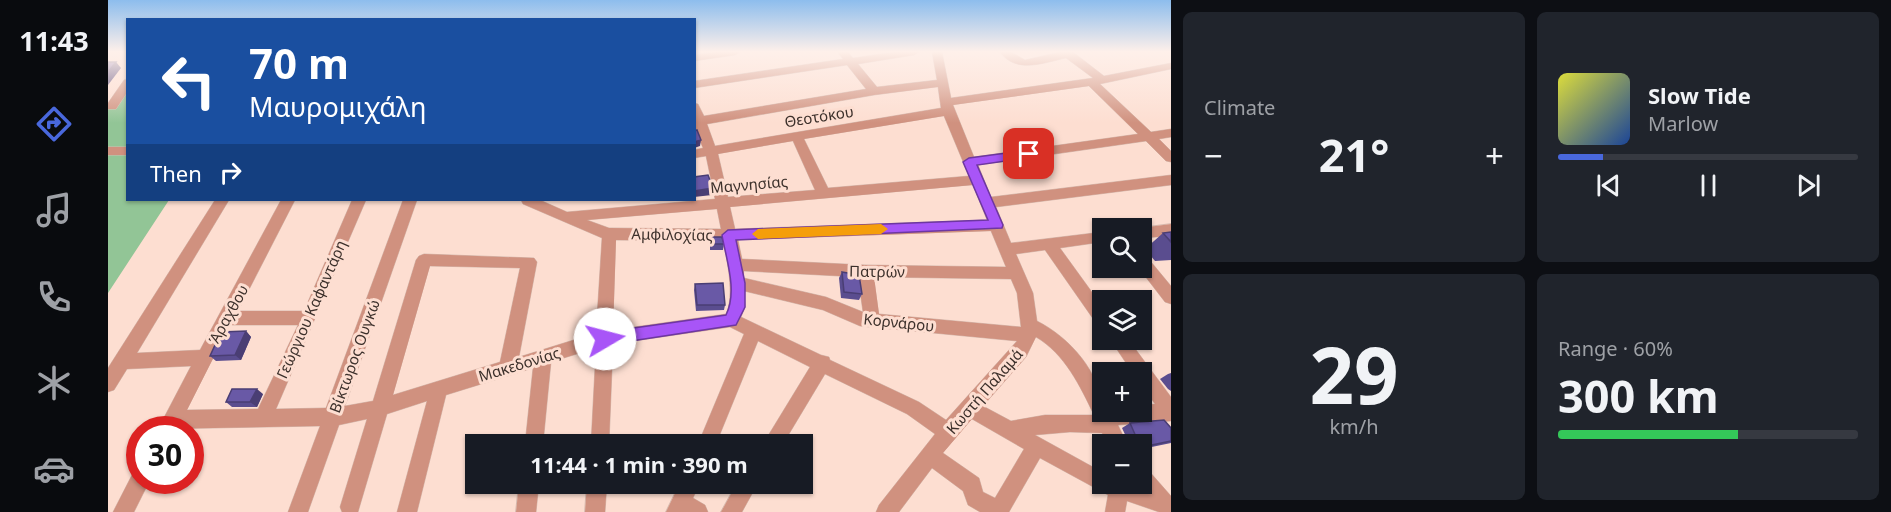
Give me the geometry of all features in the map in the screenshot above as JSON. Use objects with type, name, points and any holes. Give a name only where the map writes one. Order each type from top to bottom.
[{"type":"street","points":[[696,86],[754,76]]},
{"type":"street","points":[[862,76],[874,91]]},
{"type":"street","points":[[942,76],[947,107],[1018,273],[1024,293],[1029,330],[1055,340],[1064,349],[1092,397]]},
{"type":"street","points":[[1092,76],[1171,158]]},
{"type":"street","name":"Θεοτόκου","points":[[696,153],[797,137],[1122,76]]},
{"type":"street","points":[[943,83],[874,91],[698,122],[711,151],[736,265],[737,307],[731,320],[823,362],[914,408],[948,432]]},
{"type":"street","points":[[110,106],[126,85]]},
{"type":"street","points":[[110,106],[126,104]]},
{"type":"street","points":[[969,162],[1171,133]]},
{"type":"street","points":[[797,137],[824,194]]},
{"type":"street","points":[[108,151],[126,151]]},
{"type":"street","name":"Μαγνησίας","points":[[530,201],[566,217],[977,180]]},
{"type":"street","points":[[987,202],[1171,180]]},
{"type":"street","points":[[108,384],[221,201]]},
{"type":"street","name":"Άραχθου","points":[[174,416],[287,201]]},
{"type":"street","name":"Γεώργιου Καφαντάρη","points":[[262,418],[309,318],[359,201]]},
{"type":"street","name":"Βίκτωρος Ουγκώ","points":[[298,512],[410,201]]},
{"type":"street","name":"Αμφιλοχίας","points":[[566,217],[609,234],[728,235],[997,225]]},
{"type":"street","points":[[1152,232],[1171,230]]},
{"type":"street","points":[[600,434],[609,234]]},
{"type":"street","points":[[1007,249],[1092,238]]},
{"type":"street","points":[[1049,244],[1092,304]]},
{"type":"street","points":[[350,507],[424,260],[529,262],[508,367]]},
{"type":"street","name":"Πατρών","points":[[736,265],[865,271],[1018,273]]},
{"type":"street","points":[[865,271],[872,320]]},
{"type":"street","points":[[1152,273],[1171,297]]},
{"type":"street","name":"Κορνάρου","points":[[738,283],[826,304],[860,319],[1029,330]]},
{"type":"street","points":[[226,318],[309,318]]},
{"type":"street","name":"Μακεδονίας","points":[[204,422],[333,417],[380,407],[605,339],[731,320]]},
{"type":"street","name":"Κωστή Παλαμά","points":[[886,512],[948,432],[1020,352],[1029,330]]},
{"type":"street","points":[[711,434],[754,331]]},
{"type":"street","points":[[1126,350],[1171,411],[1152,414]]},
{"type":"street","points":[[535,434],[543,356]]},
{"type":"street","points":[[122,361],[203,358]]},
{"type":"street","points":[[778,434],[823,362]]},
{"type":"street","points":[[407,512],[439,388]]},
{"type":"street","points":[[969,408],[1092,476]]},
{"type":"street","points":[[1008,431],[1026,426],[1092,422]]},
{"type":"street","points":[[930,455],[972,485],[975,498],[998,512],[1037,446]]},
{"type":"street","points":[[1152,488],[1167,504]]},
{"type":"street","points":[[123,512],[133,494]]},
{"type":"street","points":[[526,512],[528,494]]},
{"type":"street","points":[[595,512],[596,494]]},
{"type":"street","points":[[685,509],[688,494]]},
{"type":"street","points":[[731,512],[742,494]]},
{"type":"street","points":[[1111,494],[1115,512]]},
{"type":"street","points":[[1136,494],[1167,504]]},
{"type":"green space","points":[[126,88],[126,201],[168,201],[108,293],[108,108]]},
{"type":"building","points":[[696,130],[701,140],[696,141]]},
{"type":"building","points":[[708,175],[713,188],[696,191],[696,177]]},
{"type":"building","points":[[1171,232],[1171,242],[1163,233]]},
{"type":"building","points":[[710,237],[722,237],[724,244],[710,244]]},
{"type":"building","points":[[842,272],[859,275],[862,294],[844,292]]},
{"type":"building","points":[[723,283],[725,305],[697,305],[695,284]]},
{"type":"building","points":[[246,331],[235,355],[210,356],[221,332]]},
{"type":"building","points":[[232,389],[257,389],[250,402],[226,402]]},
{"type":"building","points":[[1164,420],[1171,428],[1171,441],[1152,445],[1152,434],[1135,434],[1130,423]]},
{"type":"slow traffic","points":[[758,234],[881,229]]},
{"type":"route","points":[[605,339],[711,325],[731,320],[737,307],[738,283],[728,235],[997,225],[969,162],[1029,154]]}]
